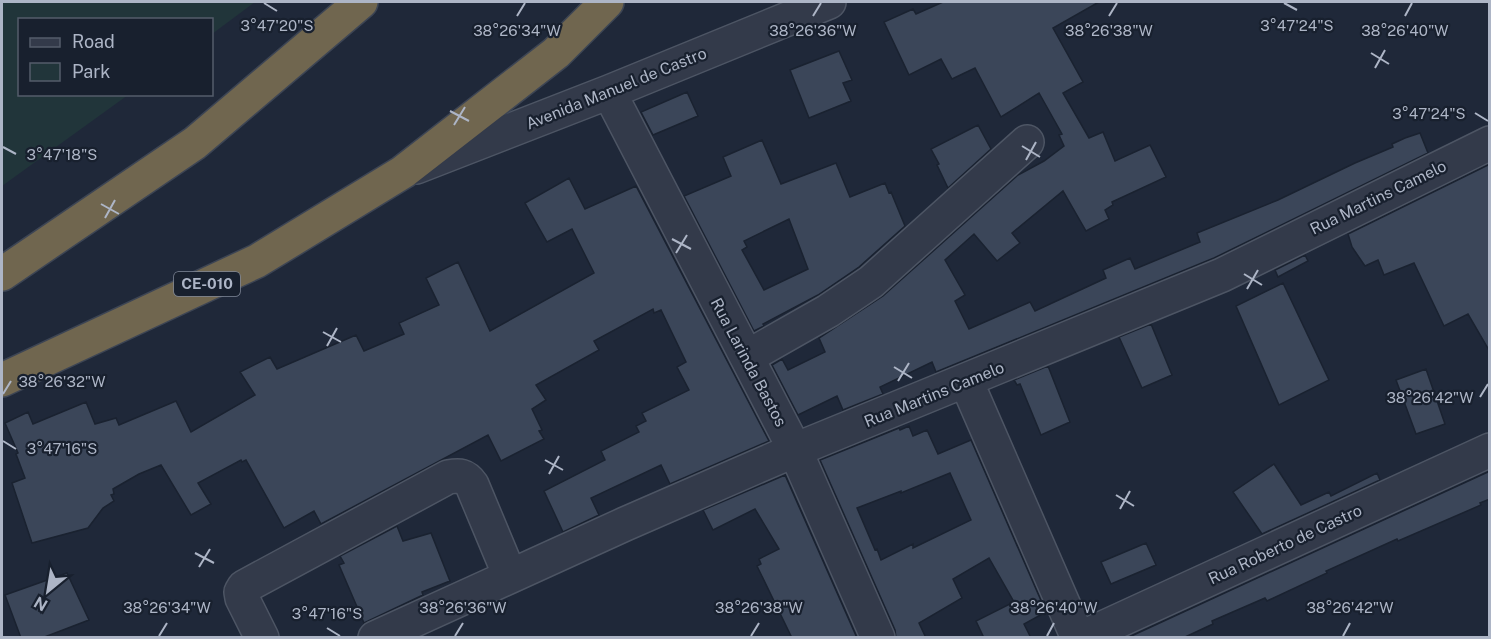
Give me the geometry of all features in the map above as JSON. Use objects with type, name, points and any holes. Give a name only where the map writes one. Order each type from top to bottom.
[{"type":"highway","points":[[2,274],[195,143],[361,2]]},
{"type":"highway","name":"CE-010","points":[[2,380],[257,261],[403,172],[556,53],[607,2]]},
{"type":"street","name":"Avenida Manuel de Castro","points":[[403,172],[609,92],[829,2]]},
{"type":"street","name":"Rua Larinda Bastos","points":[[609,92],[795,450],[878,638]]},
{"type":"street","points":[[747,357],[871,282],[1027,142]]},
{"type":"street","name":"Rua Martins Camelo","points":[[375,638],[625,524],[795,450],[1222,275],[1489,146]]},
{"type":"street","points":[[966,381],[1080,638]]},
{"type":"street","name":"Rua Roberto de Castro","points":[[1080,638],[1490,450]]},
{"type":"street","points":[[262,638],[242,598],[241,592],[244,587],[448,477],[459,475],[467,477],[510,576]]},
{"type":"green space","points":[[2,2],[255,2],[213,33],[213,18],[18,18],[18,96],[127,96],[2,186]]},
{"type":"building","points":[[943,2],[1099,2],[1053,28],[1083,82],[1063,93],[1089,138],[1103,132],[1115,161],[1150,145],[1166,177],[1112,202],[1113,205],[1105,210],[1109,219],[1086,231],[1063,191],[1012,233],[1020,243],[997,261],[974,234],[945,260],[965,295],[955,301],[969,329],[1030,302],[1035,311],[1106,278],[1103,270],[1130,258],[1135,269],[1200,242],[1197,233],[1278,200],[1393,147],[1392,144],[1405,138],[1420,133],[1428,153],[1214,258],[936,372],[932,362],[880,387],[883,394],[843,410],[837,396],[798,415],[772,365],[782,359],[788,370],[825,352],[819,338],[883,296],[1018,175],[1044,161],[1064,146],[1059,135],[1062,134],[1039,93],[1001,117],[975,68],[952,79],[941,59],[909,75],[884,22],[913,9],[916,14]]},
{"type":"building","points":[[839,51],[852,80],[843,83],[851,101],[809,118],[790,70]]},
{"type":"building","points":[[687,92],[698,116],[653,135],[641,112]]},
{"type":"building","points":[[978,125],[991,149],[948,188],[931,149]]},
{"type":"building","points":[[762,140],[781,184],[836,163],[850,197],[885,183],[905,226],[859,267],[818,295],[754,331],[684,196],[731,176],[723,157]],"holes":[[[789,219],[808,269],[764,290],[742,250],[747,247],[744,241]]]},
{"type":"building","points":[[1490,164],[1490,352],[1468,314],[1444,326],[1414,263],[1384,275],[1378,260],[1365,266],[1352,247],[1348,234]]},
{"type":"building","points":[[569,178],[585,209],[636,186],[769,441],[670,484],[661,465],[591,498],[599,515],[563,532],[544,491],[605,460],[601,451],[639,432],[636,426],[646,421],[642,413],[689,390],[677,367],[686,362],[661,310],[654,313],[653,309],[594,341],[599,350],[536,385],[546,400],[532,409],[544,439],[501,461],[488,435],[321,524],[314,511],[284,528],[246,460],[242,462],[241,460],[198,483],[211,504],[191,515],[161,465],[113,489],[114,494],[111,495],[114,501],[103,508],[88,528],[32,543],[12,483],[25,478],[16,454],[18,453],[5,423],[28,412],[33,424],[86,402],[95,424],[116,418],[119,425],[176,401],[191,432],[255,395],[240,372],[270,357],[277,369],[356,335],[364,351],[404,334],[399,323],[439,305],[426,278],[458,262],[490,331],[594,273],[572,229],[547,242],[525,203]]},
{"type":"building","points":[[1305,255],[1308,261],[1278,277],[1275,270]]},
{"type":"building","points":[[1283,283],[1329,380],[1279,405],[1236,306]]},
{"type":"building","points":[[1151,324],[1172,375],[1142,388],[1119,337]]},
{"type":"building","points":[[1048,366],[1070,422],[1041,435],[1020,384],[1017,385],[1014,380]]},
{"type":"building","points":[[1426,369],[1445,424],[1416,434],[1396,380]]},
{"type":"building","points":[[909,426],[913,436],[927,430],[938,454],[971,440],[1046,612],[1024,624],[1031,638],[984,638],[976,621],[1014,602],[989,558],[953,579],[962,598],[919,623],[926,638],[896,638],[895,630],[820,460],[899,428],[900,430]],"holes":[[[950,473],[971,520],[913,548],[913,544],[881,560],[857,508]]]},
{"type":"building","points":[[1274,464],[1301,505],[1329,492],[1331,496],[1377,473],[1380,480],[1262,534],[1233,492]]},
{"type":"building","points":[[1490,471],[1490,499],[1480,503],[1481,505],[1398,541],[1397,539],[1267,601],[1265,598],[1212,621],[1213,624],[1183,638],[1127,638]]},
{"type":"building","points":[[785,475],[857,638],[792,638],[757,566],[761,564],[759,559],[779,549],[755,509],[713,530],[703,510]]},
{"type":"building","points":[[397,526],[403,541],[431,533],[450,581],[422,592],[423,595],[364,623],[339,565],[344,563],[340,556]]},
{"type":"building","points":[[1146,543],[1156,565],[1111,584],[1101,562]]},
{"type":"building","points":[[67,573],[89,620],[42,638],[21,638],[5,595]]}]
